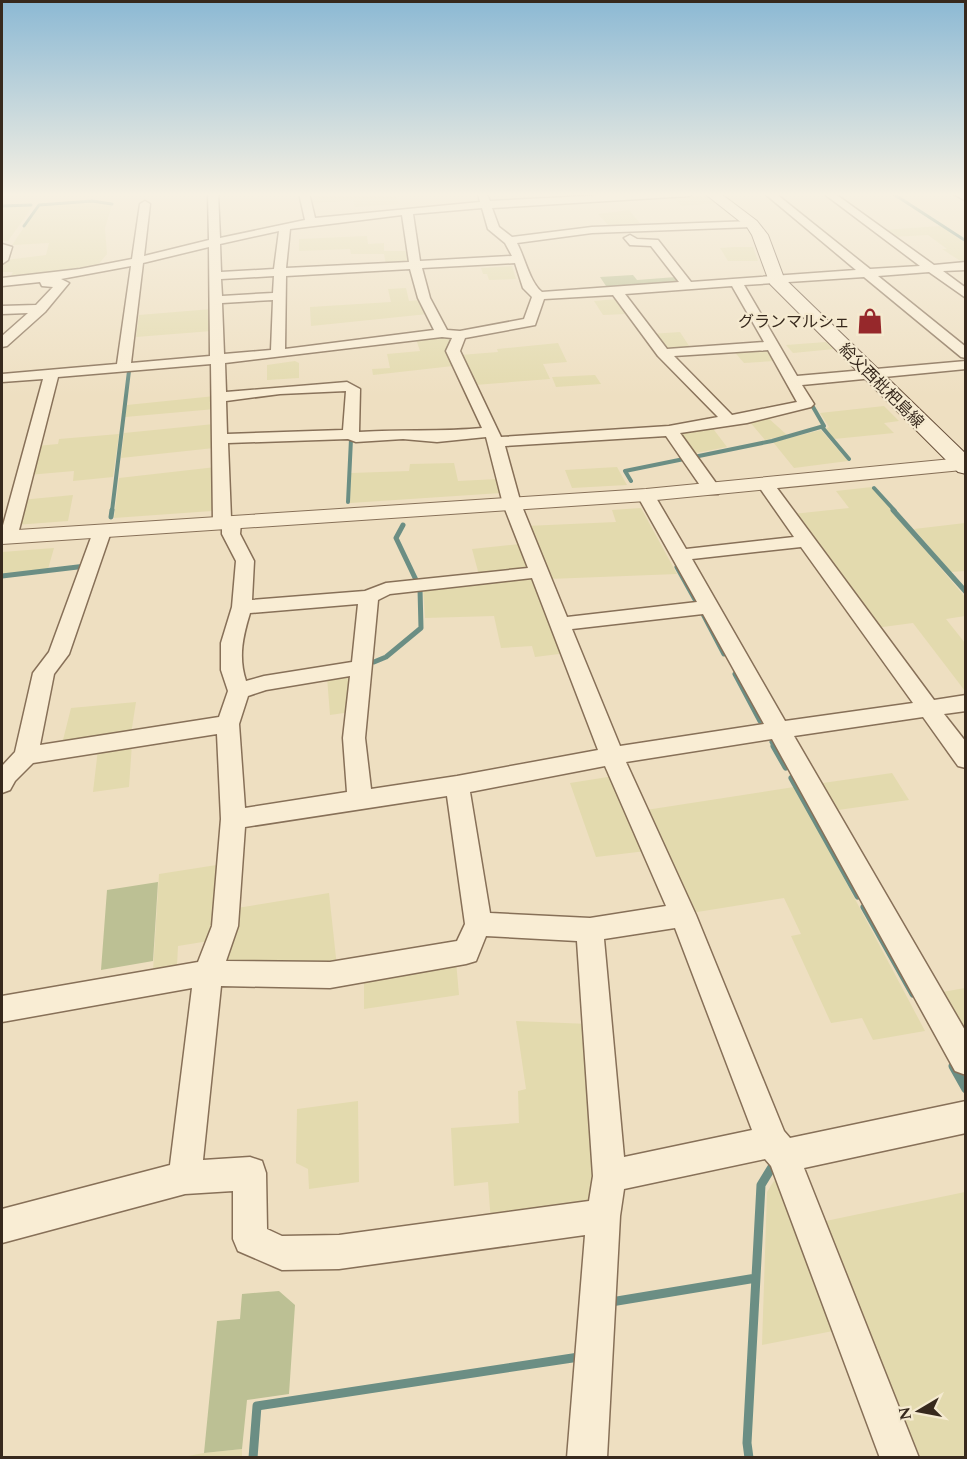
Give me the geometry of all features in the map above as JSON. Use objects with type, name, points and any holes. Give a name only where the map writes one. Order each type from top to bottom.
[{"type":"main road","name":"給父西枇杷島線","points":[[769,261],[776,280],[964,465]]},
{"type":"street","points":[[2,282],[34,280],[131,261]]},
{"type":"street","points":[[123,369],[137,261]]},
{"type":"street","points":[[185,1178],[208,973],[225,926],[233,819],[228,724],[239,691],[232,670],[231,643],[242,607],[245,561],[227,523],[220,439],[215,261]]},
{"type":"street","points":[[278,354],[281,261]]},
{"type":"street","points":[[216,276],[476,261]]},
{"type":"street","points":[[521,261],[529,288],[539,296],[966,266]]},
{"type":"street","points":[[669,261],[688,286]]},
{"type":"street","points":[[852,261],[966,354]]},
{"type":"street","points":[[920,261],[966,294]]},
{"type":"street","points":[[415,264],[424,298],[442,333]]},
{"type":"street","points":[[2,343],[40,309],[63,283],[38,283],[34,280]]},
{"type":"street","points":[[220,439],[351,434],[356,437],[403,434],[436,437],[493,437],[670,431],[806,404],[736,282]]},
{"type":"street","points":[[616,291],[663,353],[711,399],[728,420]]},
{"type":"street","points":[[217,300],[280,296]]},
{"type":"street","points":[[2,378],[278,354],[442,333],[460,336],[530,321],[539,296]]},
{"type":"street","points":[[2,310],[40,309]]},
{"type":"street","points":[[460,336],[453,351],[493,437],[512,504],[538,572],[612,756],[683,915],[900,1458]]},
{"type":"street","points":[[663,353],[773,346]]},
{"type":"street","points":[[793,381],[966,365]]},
{"type":"street","points":[[51,375],[5,538],[712,490],[964,465]]},
{"type":"street","points":[[220,397],[347,386],[353,389],[351,434]]},
{"type":"street","points":[[670,431],[712,490]]},
{"type":"street","points":[[765,484],[966,760]]},
{"type":"street","points":[[646,495],[966,1060]]},
{"type":"street","points":[[2,784],[7,775],[26,756],[44,673],[59,654],[102,532]]},
{"type":"street","points":[[680,555],[806,541]]},
{"type":"street","points":[[242,607],[369,597],[386,589],[538,572]]},
{"type":"street","points":[[360,800],[354,738],[369,597]]},
{"type":"street","points":[[559,624],[709,607]]},
{"type":"street","points":[[239,691],[264,683],[363,667]]},
{"type":"street","points":[[233,819],[457,785],[612,756],[778,729],[966,703]]},
{"type":"street","points":[[26,756],[228,724]]},
{"type":"street","points":[[2,1008],[208,973],[330,975],[466,952],[478,924],[457,785]]},
{"type":"street","points":[[478,924],[590,930],[683,915]]},
{"type":"street","points":[[587,1458],[603,1216],[609,1176],[590,930]]},
{"type":"street","points":[[609,1176],[966,1117]]},
{"type":"street","points":[[2,1226],[185,1178],[250,1173],[249,1239],[282,1253],[339,1252],[603,1216]]},
{"type":"shaded area","points":[[5,261],[101,261],[97,266],[9,279],[13,272],[2,272],[2,265]]},
{"type":"shaded area","points":[[385,261],[412,261],[412,263],[386,265]]},
{"type":"shaded area","points":[[512,266],[516,279],[489,280],[481,268]]},
{"type":"shaded area","points":[[406,288],[409,301],[421,300],[428,314],[311,326],[310,307],[391,302],[388,289]]},
{"type":"shaded area","points":[[617,299],[626,314],[603,315],[594,301]]},
{"type":"shaded area","points":[[212,309],[212,331],[136,337],[139,315]]},
{"type":"shaded area","points":[[680,332],[691,349],[664,351],[650,334]]},
{"type":"shaded area","points":[[439,336],[449,338],[453,366],[373,375],[372,369],[390,368],[387,354],[420,351],[416,339]]},
{"type":"shaded area","points":[[826,342],[834,349],[793,353],[786,345]]},
{"type":"shaded area","points":[[558,343],[567,362],[543,364],[550,379],[475,385],[460,355],[498,352],[497,349]]},
{"type":"shaded area","points":[[766,348],[774,361],[744,363],[732,349]]},
{"type":"shaded area","points":[[295,361],[299,363],[299,378],[267,380],[267,365]]},
{"type":"shaded area","points":[[595,375],[601,384],[556,387],[552,377]]},
{"type":"shaded area","points":[[215,396],[215,409],[125,417],[127,405]]},
{"type":"shaded area","points":[[884,406],[899,421],[884,423],[894,433],[834,439],[825,429],[829,427],[820,413]]},
{"type":"shaded area","points":[[766,416],[787,435],[765,440],[749,421]]},
{"type":"shaded area","points":[[214,424],[214,448],[121,458],[124,433]]},
{"type":"shaded area","points":[[711,426],[727,447],[691,454],[677,433]]},
{"type":"shaded area","points":[[821,430],[848,461],[794,468],[773,442]]},
{"type":"shaded area","points":[[119,434],[113,477],[73,481],[74,471],[28,475],[36,446],[58,444],[59,439]]},
{"type":"shaded area","points":[[454,463],[458,481],[498,479],[501,493],[350,503],[351,473],[409,471],[410,464]]},
{"type":"shaded area","points":[[216,467],[216,509],[212,511],[114,518],[119,478]]},
{"type":"shaded area","points":[[617,467],[627,485],[572,488],[565,470]]},
{"type":"shaded area","points":[[872,487],[965,597],[965,616],[946,619],[965,643],[965,691],[913,623],[875,628],[793,514],[849,508],[836,491]]},
{"type":"shaded area","points":[[73,495],[68,521],[15,525],[21,500]]},
{"type":"shaded area","points":[[641,508],[677,574],[549,579],[526,526],[616,522],[612,510]]},
{"type":"shaded area","points":[[965,523],[965,571],[951,572],[914,529]]},
{"type":"shaded area","points":[[520,544],[531,569],[479,575],[472,549]]},
{"type":"shaded area","points":[[54,548],[48,569],[2,574],[2,552]]},
{"type":"shaded area","points":[[533,577],[563,651],[559,654],[535,657],[532,646],[501,648],[494,616],[425,618],[423,588]]},
{"type":"shaded area","points":[[357,672],[351,712],[330,715],[327,677]]},
{"type":"shaded area","points":[[136,702],[131,734],[62,744],[71,708]]},
{"type":"shaded area","points":[[132,744],[129,787],[93,792],[98,749]]},
{"type":"shaded area","points":[[892,773],[909,800],[831,811],[816,784]]},
{"type":"shaded area","points":[[614,776],[646,851],[596,857],[570,783]]},
{"type":"shaded area","points":[[794,787],[925,1031],[873,1040],[862,1018],[831,1023],[791,936],[801,934],[784,898],[691,913],[646,810]]},
{"type":"shaded area","points":[[223,864],[215,940],[178,946],[177,966],[153,971],[159,874]]},
{"type":"shaded area","points":[[329,893],[337,967],[225,968],[238,927],[237,908]]},
{"type":"shaded area","points":[[456,961],[459,995],[364,1009],[364,976]]},
{"type":"shaded area","points":[[965,988],[965,1042],[937,993]]},
{"type":"shaded area","points":[[516,1021],[589,1024],[598,1166],[590,1208],[491,1223],[488,1182],[454,1186],[451,1128],[519,1123],[518,1091],[526,1089]]},
{"type":"shaded area","points":[[358,1101],[359,1182],[309,1189],[308,1169],[296,1163],[297,1109]]},
{"type":"shaded area","points":[[779,1173],[838,1330],[762,1345],[767,1192]]},
{"type":"shaded area","points":[[965,1192],[965,1457],[910,1457],[816,1223]]},
{"type":"shaded area","points":[[242,1449],[242,1457],[178,1458],[204,1453]]},
{"type":"green space","points":[[633,275],[637,280],[676,277],[681,284],[608,289],[600,277]]},
{"type":"green space","points":[[158,882],[153,961],[101,970],[107,890]]},
{"type":"green space","points":[[279,1291],[295,1305],[289,1394],[247,1400],[242,1449],[204,1453],[217,1321],[240,1319],[242,1294]]},
{"type":"waterway","points":[[112,511],[129,371]]},
{"type":"waterway","points":[[694,457],[772,441],[824,426],[809,400]]},
{"type":"waterway","points":[[822,427],[849,459]]},
{"type":"waterway","points":[[348,502],[351,439]]},
{"type":"waterway","points":[[631,481],[625,471],[684,459]]},
{"type":"waterway","points":[[874,488],[895,511]]},
{"type":"waterway","points":[[111,517],[112,510]]},
{"type":"waterway","points":[[893,510],[966,592]]},
{"type":"waterway","points":[[403,525],[396,538],[417,582]]},
{"type":"waterway","points":[[2,576],[86,566]]},
{"type":"waterway","points":[[677,567],[697,603]]},
{"type":"waterway","points":[[374,662],[386,657],[421,628],[420,589]]},
{"type":"waterway","points":[[702,612],[724,654]]},
{"type":"waterway","points":[[735,674],[760,721]]},
{"type":"waterway","points":[[772,742],[775,747]]},
{"type":"waterway","points":[[774,746],[786,767]]},
{"type":"waterway","points":[[792,778],[858,896]]},
{"type":"waterway","points":[[864,907],[913,994]]},
{"type":"waterway","points":[[953,1066],[966,1089]]},
{"type":"waterway","points":[[756,1278],[761,1185],[772,1167]]},
{"type":"waterway","points":[[611,1302],[756,1278]]},
{"type":"waterway","points":[[749,1458],[747,1443],[756,1278]]},
{"type":"waterway","points":[[253,1458],[257,1406],[579,1357]]},
{"type":"place","name":"グランマルシェ","points":[[870,321]]}]
